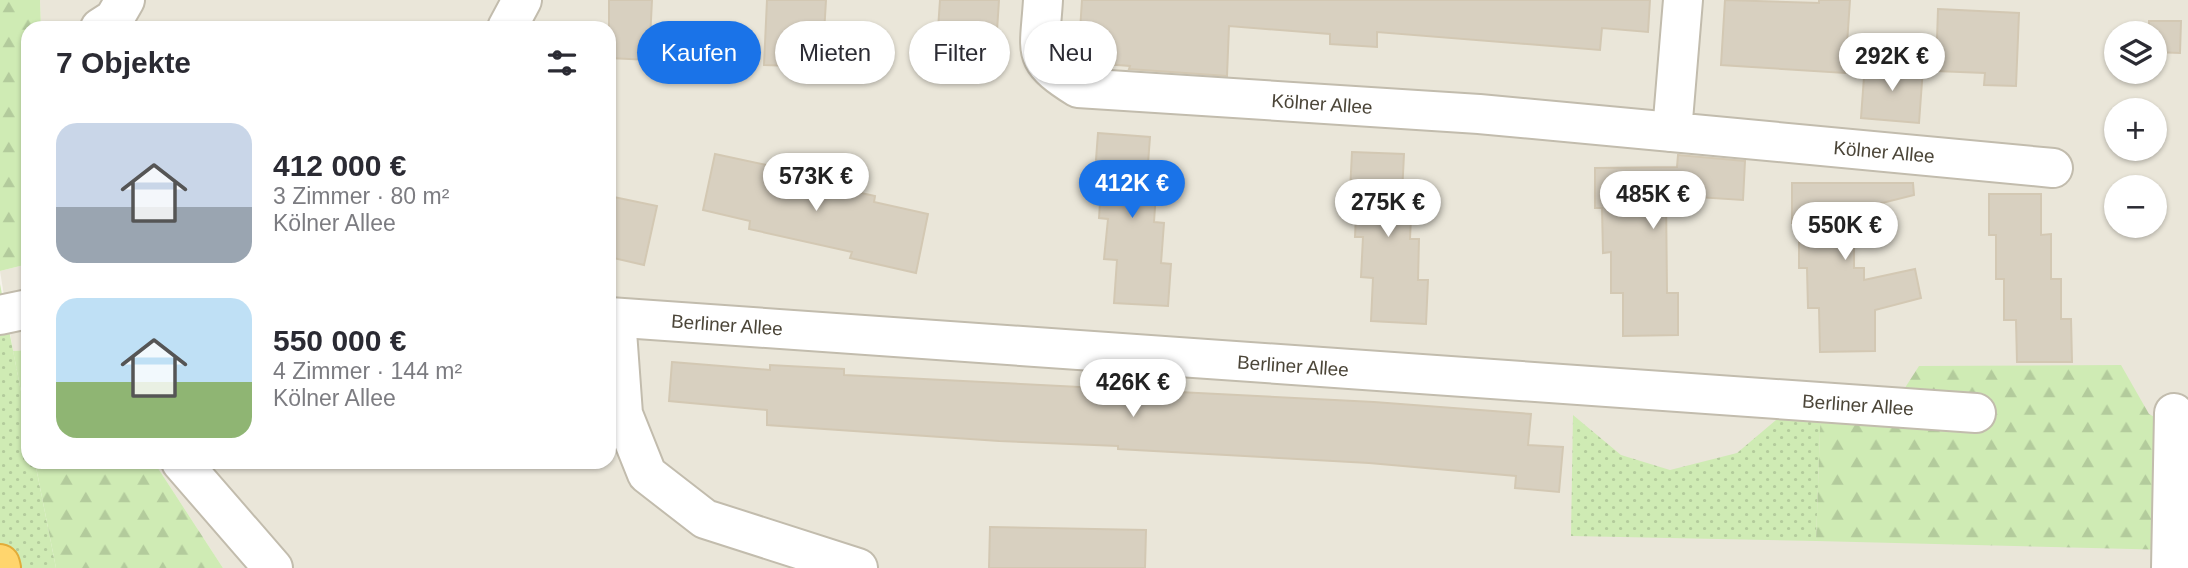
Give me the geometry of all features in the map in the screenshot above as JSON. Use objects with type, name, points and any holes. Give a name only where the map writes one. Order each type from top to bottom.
[{"type":"street","points":[[89,0],[90,21]]},
{"type":"street","points":[[111,21],[125,0]]},
{"type":"street","points":[[511,21],[522,0]]},
{"type":"street","name":"Kölner Allee","points":[[1043,0],[1040,51],[1049,70],[1078,88],[1479,114],[2053,168]]},
{"type":"street","points":[[1672,132],[1683,0]]},
{"type":"street","name":"Berliner Allee","points":[[616,317],[1587,388],[1976,413]]},
{"type":"street","points":[[616,352],[623,414],[647,474],[705,519],[858,568]]},
{"type":"street","points":[[2171,568],[2174,413]]},
{"type":"street","points":[[187,469],[273,568]]},
{"type":"shaded area","points":[[40,0],[2188,0],[2188,568],[223,568],[159,469],[616,469],[616,21],[41,21]]},
{"type":"shaded area","points":[[21,266],[21,350],[13,351],[0,271]]},
{"type":"green space","points":[[0,0],[40,0],[41,21],[21,21],[21,266],[0,271]]},
{"type":"green space","points":[[0,284],[21,391],[21,469],[36,469],[56,568],[0,568]]},
{"type":"green space","points":[[21,350],[21,392],[13,351]]},
{"type":"green space","points":[[2121,365],[2149,414],[2174,428],[2171,550],[1816,541],[1821,403],[1892,408],[1919,366]]},
{"type":"green space","points":[[1821,403],[1816,541],[1571,536],[1573,415],[1621,455],[1670,470],[1737,453],[1776,420]]},
{"type":"green space","points":[[36,469],[159,469],[223,568],[56,568]]},
{"type":"building","points":[[609,0],[652,0],[651,21],[637,21],[637,59],[616,58],[616,21],[609,21]]},
{"type":"building","points":[[767,0],[826,0],[825,21],[775,21],[775,65],[764,65]]},
{"type":"building","points":[[940,0],[999,0],[998,21],[939,21]]},
{"type":"building","points":[[1082,0],[1650,0],[1648,32],[1602,28],[1600,50],[1377,32],[1377,47],[1330,44],[1330,34],[1229,26],[1227,76],[1129,69],[1130,66],[1117,65],[1117,21],[1081,21]]},
{"type":"building","points":[[1725,0],[1819,3],[1819,0],[1850,0],[1845,73],[1721,65]]},
{"type":"building","points":[[1938,9],[2019,13],[2016,86],[1984,85],[1985,73],[1936,71]]},
{"type":"building","points":[[2167,21],[2181,21],[2180,53],[2167,52]]},
{"type":"building","points":[[1865,63],[1923,68],[1919,123],[1861,118]]},
{"type":"building","points":[[1098,133],[1150,137],[1147,177],[1157,177],[1154,222],[1164,223],[1161,263],[1171,264],[1168,306],[1114,303],[1117,260],[1104,259],[1108,219],[1099,218],[1102,174],[1095,173]]},
{"type":"building","points":[[1352,152],[1404,154],[1402,194],[1412,194],[1410,239],[1419,239],[1418,280],[1428,280],[1426,324],[1371,321],[1373,278],[1361,277],[1363,237],[1355,237],[1357,192],[1350,192]]},
{"type":"building","points":[[715,154],[776,167],[774,174],[875,196],[874,202],[928,214],[916,273],[850,258],[852,252],[749,229],[750,221],[703,210]]},
{"type":"building","points":[[1678,155],[1745,161],[1743,200],[1666,195],[1667,293],[1678,293],[1678,335],[1623,336],[1623,293],[1611,293],[1611,252],[1603,253],[1602,208],[1595,208],[1595,168],[1677,167]]},
{"type":"building","points":[[1792,183],[1913,183],[1914,195],[1854,210],[1854,268],[1864,268],[1864,280],[1915,269],[1921,298],[1875,310],[1875,351],[1820,352],[1819,308],[1808,308],[1807,268],[1799,268],[1799,223],[1792,223]]},
{"type":"building","points":[[1989,194],[2041,194],[2041,235],[2051,234],[2051,279],[2061,279],[2061,319],[2071,319],[2072,362],[2017,362],[2016,320],[2004,320],[2004,279],[1996,279],[1996,235],[1989,235]]},
{"type":"building","points":[[616,197],[657,206],[644,265],[616,259]]},
{"type":"building","points":[[672,362],[770,370],[770,365],[844,369],[844,375],[1374,402],[1531,414],[1528,445],[1563,447],[1559,492],[1515,488],[1516,476],[1369,463],[767,425],[767,410],[669,401]]},
{"type":"building","points":[[990,527],[1146,530],[1145,568],[989,568]]}]
